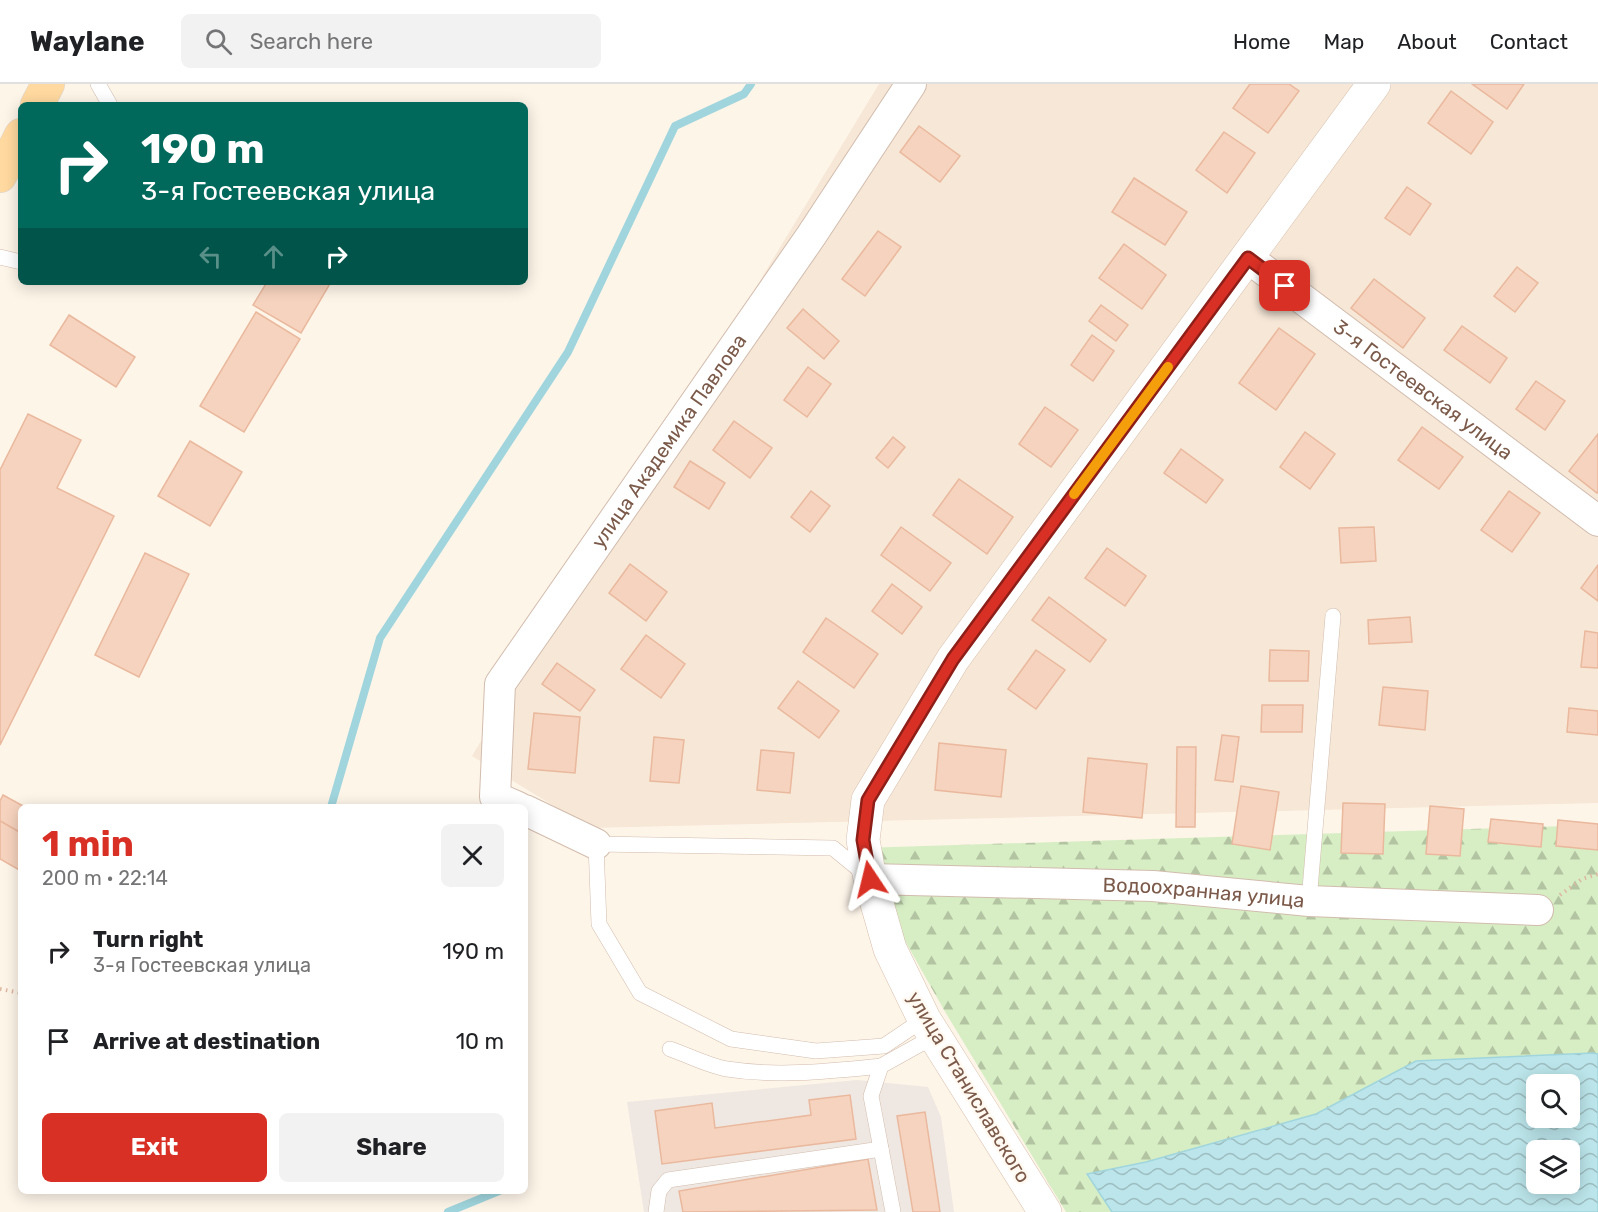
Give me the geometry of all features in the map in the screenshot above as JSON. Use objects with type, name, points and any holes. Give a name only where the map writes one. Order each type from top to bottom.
[{"type":"main road","points":[[39,102],[48,84]]},
{"type":"main road","points":[[0,176],[18,141]]},
{"type":"street","name":"улица Академика Павлова","points":[[511,804],[495,797],[500,684],[811,236],[912,84]]},
{"type":"street","name":"улица Станиславского","points":[[1045,1212],[930,1028],[890,949],[870,879],[863,840],[868,800],[953,659],[1374,84]]},
{"type":"street","name":"3-я Гостеевская улица","points":[[1248,258],[1598,521]]},
{"type":"street","points":[[528,811],[596,843]]},
{"type":"street","name":"Водоохранная улица","points":[[870,879],[1153,886],[1309,901],[1538,910]]},
{"type":"lane","points":[[99,84],[108,102]]},
{"type":"lane","points":[[0,257],[18,261]]},
{"type":"lane","points":[[1309,901],[1333,616]]},
{"type":"lane","points":[[870,879],[833,848],[596,843],[599,924],[640,993],[731,1039],[816,1051],[884,1046],[930,1028]]},
{"type":"lane","points":[[669,1048],[725,1069],[782,1073],[821,1072],[881,1066],[930,1028]]},
{"type":"lane","points":[[881,1066],[871,1096],[893,1212]]},
{"type":"lane","points":[[656,1212],[659,1191],[668,1180],[881,1149]]},
{"type":"path","points":[[1538,910],[1582,879],[1598,874]]},
{"type":"path","points":[[0,989],[18,992]]},
{"type":"shaded area","points":[[879,84],[1598,84],[1598,803],[590,828],[472,756]]},
{"type":"shaded area","points":[[857,1080],[928,1087],[941,1117],[954,1212],[644,1212],[627,1102]]},
{"type":"green space","points":[[1598,825],[1598,1212],[1066,1212],[944,1010],[870,879],[861,848]]},
{"type":"water","points":[[1598,1054],[1598,1212],[1112,1212],[1087,1174],[1146,1162],[1316,1114],[1416,1061]]},
{"type":"building","points":[[1250,84],[1289,84],[1299,91],[1268,133],[1233,108]]},
{"type":"building","points":[[1472,84],[1524,84],[1507,109]]},
{"type":"building","points":[[1451,91],[1493,122],[1471,154],[1428,123]]},
{"type":"building","points":[[919,126],[960,156],[940,182],[900,152]]},
{"type":"building","points":[[1224,132],[1255,153],[1227,193],[1196,170]]},
{"type":"building","points":[[1134,178],[1187,212],[1165,245],[1112,212]]},
{"type":"building","points":[[1407,187],[1431,204],[1410,235],[1385,218]]},
{"type":"building","points":[[878,231],[901,247],[865,296],[842,279]]},
{"type":"building","points":[[1124,244],[1166,275],[1142,309],[1099,278]]},
{"type":"building","points":[[1517,267],[1538,283],[1515,312],[1494,296]]},
{"type":"building","points":[[1374,279],[1425,318],[1403,348],[1351,308]]},
{"type":"building","points":[[265,285],[329,285],[301,333],[253,305]]},
{"type":"building","points":[[1101,305],[1128,325],[1116,341],[1089,321]]},
{"type":"building","points":[[803,309],[839,341],[824,359],[787,328]]},
{"type":"building","points":[[256,312],[300,339],[244,432],[200,406]]},
{"type":"building","points":[[69,315],[135,357],[116,387],[50,345]]},
{"type":"building","points":[[1462,326],[1507,358],[1490,383],[1444,350]]},
{"type":"building","points":[[1279,328],[1315,354],[1276,410],[1239,383]]},
{"type":"building","points":[[1092,335],[1114,351],[1093,381],[1071,365]]},
{"type":"building","points":[[808,367],[831,384],[807,417],[784,400]]},
{"type":"building","points":[[1536,381],[1565,401],[1545,430],[1516,409]]},
{"type":"building","points":[[1045,407],[1078,430],[1051,467],[1019,444]]},
{"type":"building","points":[[28,414],[81,440],[57,488],[114,516],[0,745],[0,470]]},
{"type":"building","points":[[734,421],[772,448],[750,478],[713,450]]},
{"type":"building","points":[[1422,427],[1463,457],[1439,489],[1398,460]]},
{"type":"building","points":[[1305,432],[1335,454],[1310,489],[1280,467]]},
{"type":"building","points":[[1598,434],[1598,491],[1597,493],[1569,471]]},
{"type":"building","points":[[893,437],[905,447],[888,468],[876,458]]},
{"type":"building","points":[[190,441],[242,472],[210,526],[158,496]]},
{"type":"building","points":[[1181,449],[1223,480],[1206,503],[1164,473]]},
{"type":"building","points":[[690,461],[725,483],[709,509],[674,487]]},
{"type":"building","points":[[959,479],[1013,517],[987,554],[933,515]]},
{"type":"building","points":[[811,491],[830,506],[810,532],[791,517]]},
{"type":"building","points":[[1509,491],[1540,513],[1512,552],[1481,530]]},
{"type":"building","points":[[901,527],[951,563],[930,591],[881,555]]},
{"type":"building","points":[[1374,527],[1376,561],[1341,563],[1339,528]]},
{"type":"building","points":[[1107,548],[1146,576],[1125,606],[1085,578]]},
{"type":"building","points":[[145,553],[189,574],[139,677],[95,655]]},
{"type":"building","points":[[630,564],[667,592],[646,621],[609,593]]},
{"type":"building","points":[[1598,565],[1598,601],[1581,588]]},
{"type":"building","points":[[892,584],[922,607],[902,634],[872,611]]},
{"type":"building","points":[[1049,597],[1106,640],[1090,662],[1032,620]]},
{"type":"building","points":[[1410,617],[1412,642],[1369,644],[1368,620]]},
{"type":"building","points":[[826,618],[878,654],[854,688],[803,652]]},
{"type":"building","points":[[1585,631],[1598,633],[1598,668],[1581,667]]},
{"type":"building","points":[[646,635],[685,664],[661,698],[621,669]]},
{"type":"building","points":[[1036,650],[1065,670],[1036,709],[1008,689]]},
{"type":"building","points":[[1270,650],[1309,651],[1308,681],[1269,681]]},
{"type":"building","points":[[557,663],[595,690],[580,711],[542,684]]},
{"type":"building","points":[[798,681],[839,711],[819,738],[778,708]]},
{"type":"building","points":[[1383,687],[1428,691],[1425,730],[1379,725]]},
{"type":"building","points":[[1262,705],[1303,705],[1302,732],[1261,732]]},
{"type":"building","points":[[1569,708],[1598,711],[1598,735],[1567,732]]},
{"type":"building","points":[[534,713],[580,717],[575,773],[528,769]]},
{"type":"building","points":[[1222,735],[1239,737],[1233,782],[1215,780]]},
{"type":"building","points":[[654,737],[684,740],[679,783],[650,781]]},
{"type":"building","points":[[939,743],[1006,750],[1001,797],[935,790]]},
{"type":"building","points":[[1177,747],[1196,747],[1195,827],[1176,827]]},
{"type":"building","points":[[761,750],[794,753],[790,793],[757,790]]},
{"type":"building","points":[[1088,758],[1147,764],[1142,818],[1083,812]]},
{"type":"building","points":[[1241,786],[1279,792],[1270,850],[1232,844]]},
{"type":"building","points":[[3,795],[20,804],[18,831],[0,821],[0,801]]},
{"type":"building","points":[[1343,803],[1385,804],[1383,854],[1341,853]]},
{"type":"building","points":[[1430,806],[1464,809],[1460,856],[1426,854]]},
{"type":"building","points":[[1491,819],[1543,824],[1541,847],[1488,842]]},
{"type":"building","points":[[1558,820],[1598,824],[1598,850],[1556,846]]},
{"type":"building","points":[[0,821],[18,831],[18,869],[0,859]]},
{"type":"building","points":[[850,1095],[856,1139],[662,1164],[655,1111],[712,1103],[715,1128],[811,1115],[809,1100]]},
{"type":"building","points":[[925,1112],[940,1212],[913,1212],[897,1116]]},
{"type":"building","points":[[868,1159],[877,1210],[683,1212],[679,1191]]},
{"type":"waterway","points":[[332,804],[380,638],[568,352],[675,126],[744,94],[751,84]]},
{"type":"waterway","points":[[448,1212],[492,1194]]},
{"type":"slow traffic","points":[[1074,494],[1168,367]]},
{"type":"route","points":[[870,879],[863,840],[868,800],[953,659],[1248,258],[1285,286]]}]
